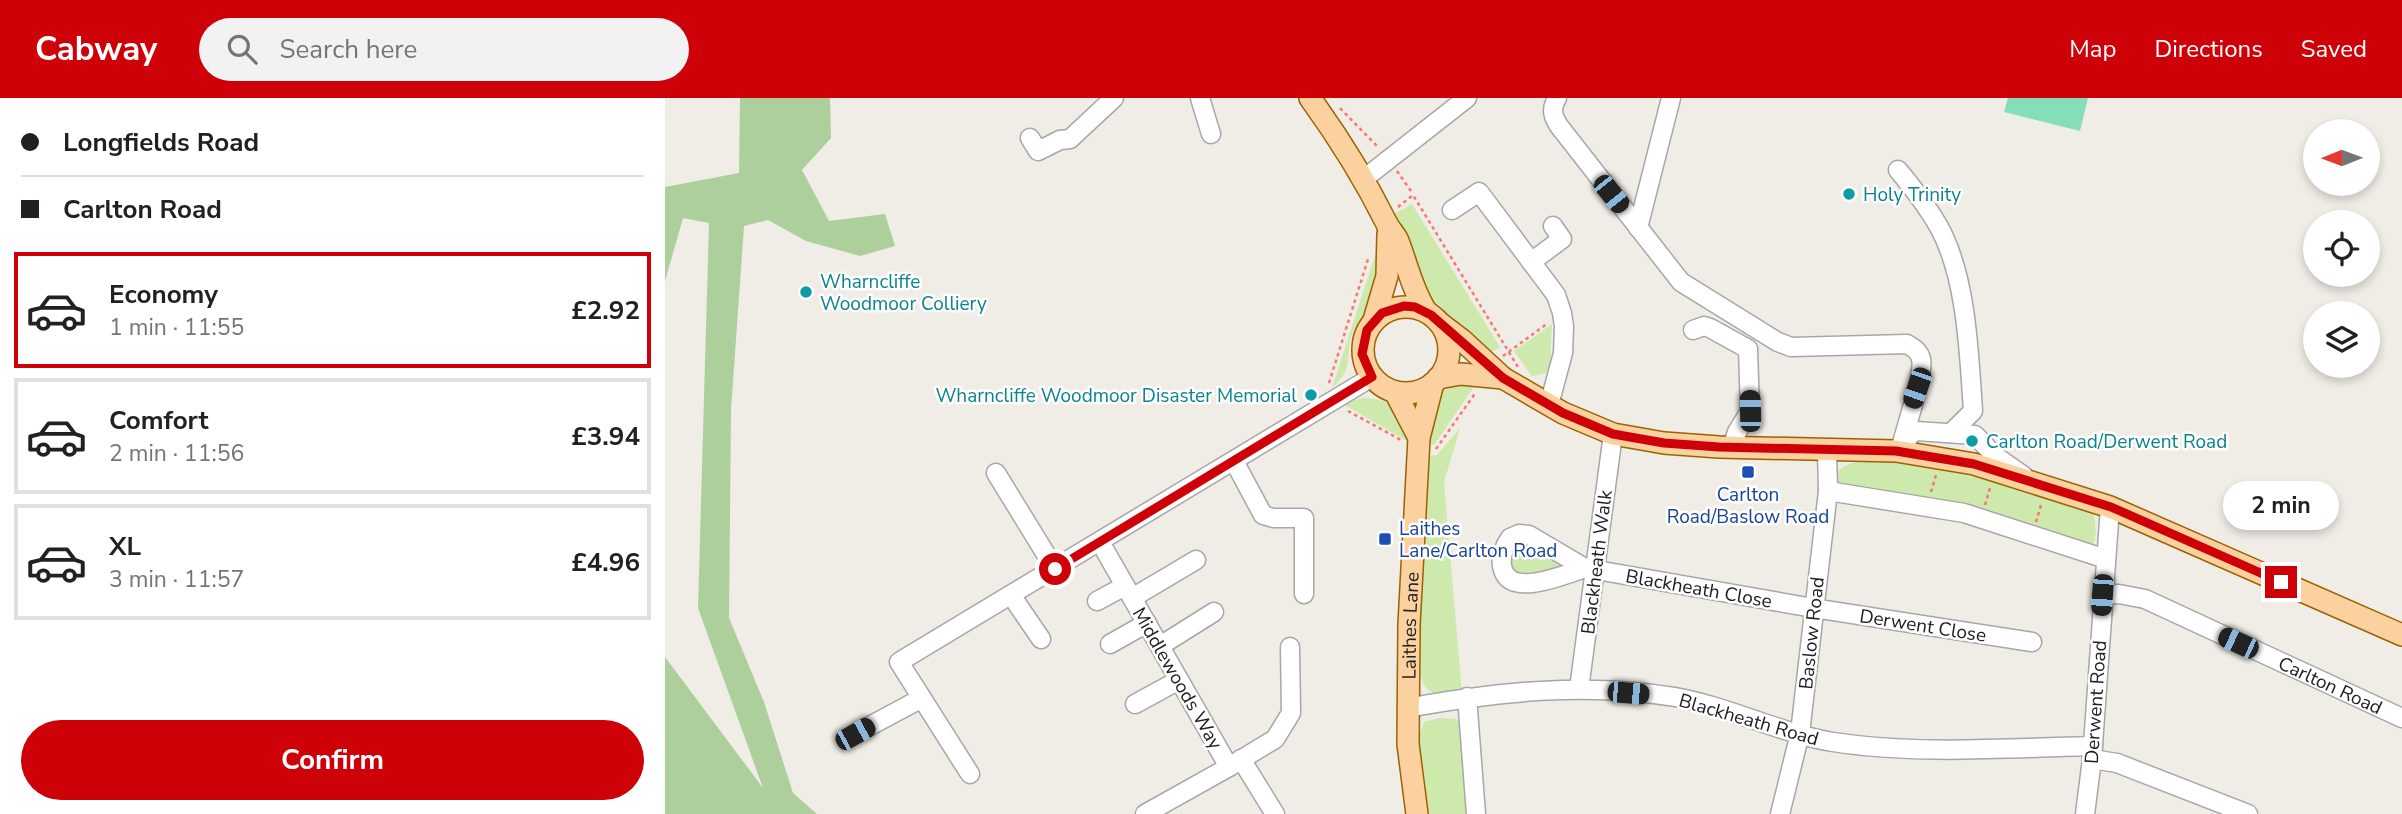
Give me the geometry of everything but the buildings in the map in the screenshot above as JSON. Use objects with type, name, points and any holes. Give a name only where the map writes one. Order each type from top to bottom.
[{"type":"main road","points":[[1310,98],[1365,178],[1397,240],[1418,298],[1447,337],[1449,352],[1446,366],[1436,381]]},
{"type":"main road","points":[[1374,320],[1389,266],[1387,225]]},
{"type":"main road","points":[[1503,378],[1461,374],[1436,381],[1419,391],[1395,392],[1372,377],[1362,354],[1367,330],[1382,313],[1404,306],[1433,318],[1462,340],[1503,378],[1577,420],[1613,434],[1664,443],[1900,451],[1941,457],[2038,482],[2111,507],[2402,635]]},
{"type":"main road","name":"Laithes Lane","points":[[1417,814],[1410,771],[1407,708],[1419,438],[1436,381]]},
{"type":"main road","points":[[1395,392],[1419,438]]},
{"type":"street","points":[[1030,138],[1038,150],[1070,139],[1114,98]]},
{"type":"street","points":[[1200,98],[1211,134]]},
{"type":"street","points":[[1365,178],[1467,98]]},
{"type":"street","points":[[1557,98],[1553,106],[1553,116],[1681,282],[1791,347],[1907,344],[1918,351],[1922,374],[1900,451]]},
{"type":"street","points":[[1638,228],[1671,98]]},
{"type":"street","points":[[1898,170],[1940,228],[1950,254],[1961,298],[1973,411],[1951,433]]},
{"type":"street","points":[[1452,210],[1479,192],[1556,295],[1565,326],[1563,353],[1549,405]]},
{"type":"street","points":[[1531,262],[1562,239],[1553,226]]},
{"type":"street","points":[[1693,330],[1703,326],[1710,328],[1748,349],[1750,411],[1737,432],[1732,447]]},
{"type":"street","points":[[970,774],[899,662],[1372,377]]},
{"type":"street","points":[[1900,451],[1916,431],[1975,435],[1994,455],[2038,482]]},
{"type":"street","name":"Blackheath Walk","points":[[1580,689],[1590,569],[1613,434]]},
{"type":"street","name":"Baslow Road","points":[[1780,814],[1800,733],[1828,491],[1827,449]]},
{"type":"street","points":[[1234,461],[1263,515],[1273,518],[1304,518],[1304,594]]},
{"type":"street","points":[[996,473],[1055,569]]},
{"type":"street","points":[[1828,491],[1927,506],[1981,518],[2106,559]]},
{"type":"street","name":"Derwent Road","points":[[2085,814],[2111,507]]},
{"type":"street","name":"Middlewoods Way","points":[[1100,542],[1179,680],[1235,763],[1275,739],[1291,713],[1290,647]]},
{"type":"street","points":[[1097,601],[1129,592],[1196,560]]},
{"type":"street","name":"Blackheath Close","points":[[1590,569],[1814,608]]},
{"type":"street","name":"Carlton Road","points":[[2102,595],[2119,594],[2145,599],[2402,718]]},
{"type":"street","points":[[1011,595],[1041,639]]},
{"type":"street","name":"Derwent Close","points":[[1814,608],[2032,642]]},
{"type":"street","points":[[1160,646],[1214,612]]},
{"type":"street","points":[[1110,644],[1147,623]]},
{"type":"street","points":[[1135,704],[1179,680]]},
{"type":"street","name":"Blackheath Road","points":[[1407,708],[1467,697],[1580,689],[1676,698],[1830,741],[1916,749],[2092,752],[2248,814]]},
{"type":"street","points":[[1467,697],[1476,814]]},
{"type":"street","points":[[855,734],[922,698]]},
{"type":"street","points":[[1145,814],[1235,763],[1275,814]]},
{"type":"street","points":[[1176,814],[1183,793]]},
{"type":"path","points":[[1342,119],[1337,108],[1389,159],[1413,195]]},
{"type":"path","points":[[1927,506],[1941,457]]},
{"type":"path","points":[[1981,518],[1995,470]]},
{"type":"path","points":[[2032,535],[2038,482]]},
{"type":"green space","points":[[740,98],[830,98],[831,138],[802,170],[829,221],[885,214],[895,246],[860,256],[806,241],[768,220],[744,226],[731,410],[729,618],[764,702],[793,793],[817,814],[665,814],[665,657],[763,788],[698,608],[709,223],[683,218],[665,281],[665,187],[739,173]]},
{"type":"green space","points":[[2008,98],[2088,98],[2080,131],[2004,112]]},
{"type":"green space","points":[[1412,204],[1500,347],[1486,355],[1455,325],[1441,306],[1423,297],[1394,214]]},
{"type":"green space","points":[[1381,237],[1379,281],[1368,309],[1354,329],[1344,373],[1332,388]]},
{"type":"green space","points":[[1552,324],[1550,367],[1546,373],[1532,376],[1514,351]]},
{"type":"green space","points":[[1478,381],[1434,445],[1427,444],[1436,399],[1450,388]]},
{"type":"green space","points":[[1363,398],[1382,401],[1395,409],[1403,422],[1407,441],[1341,403]]},
{"type":"green space","points":[[1460,428],[1444,482],[1462,694],[1439,694],[1433,693],[1425,686],[1419,670],[1427,456],[1437,455]]},
{"type":"green space","points":[[1894,459],[1975,477],[2085,508],[2094,514],[2094,543],[2088,545],[1958,506],[1838,482],[1835,476],[1853,463]]},
{"type":"green space","points":[[1525,540],[1564,564],[1564,568],[1520,578],[1510,567],[1513,544]]},
{"type":"green space","points":[[1440,718],[1457,719],[1462,729],[1468,814],[1427,814],[1417,741],[1424,722]]},
{"type":"place","name":"Holy Trinity","points":[[1849,194]]},
{"type":"place","name":"Wharncliffe Woodmoor Colliery","points":[[806,292]]},
{"type":"place","name":"Wharncliffe Woodmoor Disaster Memorial","points":[[1311,395]]},
{"type":"place","name":"Carlton Road/Derwent Road","points":[[1972,441]]},
{"type":"place","name":"Carlton Road/Baslow Road","points":[[1748,472]]},
{"type":"place","name":"Laithes Lane/Carlton Road","points":[[1385,539]]},
{"type":"route","points":[[1055,569],[1372,377],[1362,354],[1367,330],[1382,313],[1404,306],[1426,311],[1503,378],[1563,413],[1613,434],[1636,440],[1719,447],[1873,449],[1931,455],[1974,464],[2111,507],[2281,582]]}]
